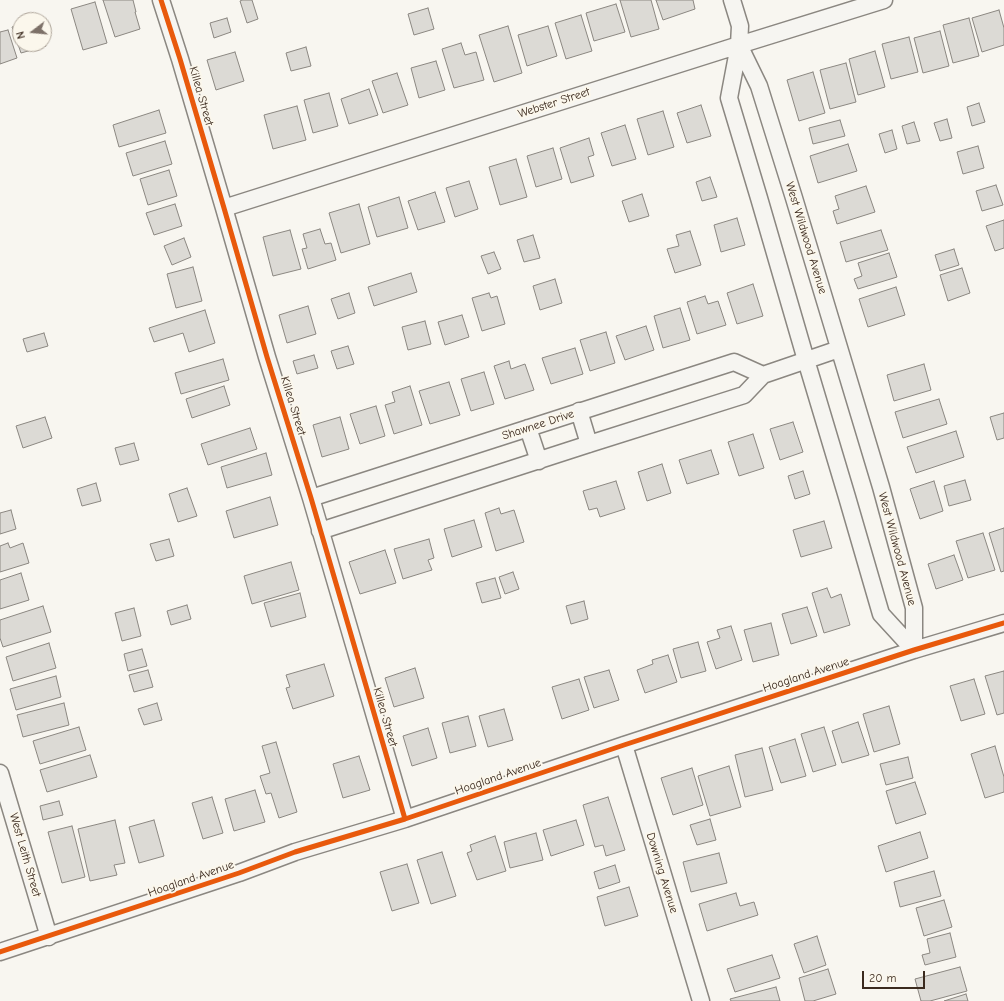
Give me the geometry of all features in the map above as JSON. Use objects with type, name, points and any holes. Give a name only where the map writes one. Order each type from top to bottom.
[{"type":"street","name":"Killea Street","points":[[161,0],[180,59],[267,357],[311,498],[405,819]]},
{"type":"street","name":"West Wildwood Avenue","points":[[732,0],[740,26],[739,45],[729,98],[848,497],[881,614],[914,650]]},
{"type":"street","name":"Webster Street","points":[[224,208],[884,0]]},
{"type":"street","name":"West Wildwood Avenue","points":[[739,45],[759,86],[797,206],[880,487],[914,608],[914,650]]},
{"type":"street","points":[[320,531],[744,395],[763,375],[839,349]]},
{"type":"street","name":"Shawnee Drive","points":[[311,498],[734,362],[763,375]]},
{"type":"street","points":[[579,411],[589,444]]},
{"type":"street","points":[[528,428],[539,460]]},
{"type":"street","name":"Hoagland Avenue","points":[[0,952],[239,873],[295,852],[405,819],[624,745],[914,650],[1004,623]]},
{"type":"street","name":"Downing Avenue","points":[[624,745],[701,1001]]},
{"type":"street","name":"West Leith Street","points":[[0,773],[49,937]]},
{"type":"building","points":[[103,0],[133,0],[140,29],[115,37]]},
{"type":"building","points":[[252,0],[258,19],[247,23],[240,1]]},
{"type":"building","points":[[620,0],[651,0],[659,29],[631,37]]},
{"type":"building","points":[[656,0],[693,0],[695,9],[663,20]]},
{"type":"building","points":[[95,2],[107,43],[83,50],[71,9]]},
{"type":"building","points":[[616,4],[625,32],[594,41],[586,13]]},
{"type":"building","points":[[428,8],[434,29],[414,35],[408,14]]},
{"type":"building","points":[[999,10],[1004,28],[1004,45],[982,52],[972,18]]},
{"type":"building","points":[[581,15],[592,51],[566,59],[555,23]]},
{"type":"building","points":[[227,18],[231,32],[214,38],[210,23]]},
{"type":"building","points":[[969,18],[979,56],[953,63],[943,25]]},
{"type":"building","points":[[508,26],[522,73],[494,82],[479,35]]},
{"type":"building","points":[[548,26],[557,56],[527,66],[518,35]]},
{"type":"building","points":[[8,30],[12,42],[12,52],[15,52],[17,58],[0,64],[0,32]]},
{"type":"building","points":[[940,31],[949,66],[923,73],[914,38]]},
{"type":"building","points":[[909,37],[918,72],[891,79],[882,44]]},
{"type":"building","points":[[461,43],[465,55],[476,52],[484,80],[454,88],[442,49]]},
{"type":"building","points":[[306,47],[311,66],[291,71],[286,53]]},
{"type":"building","points":[[875,51],[885,87],[858,95],[849,59]]},
{"type":"building","points":[[235,52],[244,81],[216,90],[207,60]]},
{"type":"building","points":[[436,61],[445,90],[419,98],[411,68]]},
{"type":"building","points":[[846,63],[856,102],[830,109],[820,70]]},
{"type":"building","points":[[813,72],[825,113],[799,121],[787,80]]},
{"type":"building","points":[[397,73],[408,105],[383,113],[372,81]]},
{"type":"building","points":[[369,89],[378,115],[349,124],[341,99]]},
{"type":"building","points":[[329,93],[338,126],[313,133],[304,100]]},
{"type":"building","points":[[979,103],[985,122],[972,126],[967,107]]},
{"type":"building","points":[[701,105],[711,136],[687,143],[677,113]]},
{"type":"building","points":[[297,106],[306,140],[273,149],[264,115]]},
{"type":"building","points":[[159,110],[166,133],[119,147],[113,125]]},
{"type":"building","points":[[663,111],[674,147],[648,155],[637,119]]},
{"type":"building","points":[[947,119],[952,138],[940,141],[934,123]]},
{"type":"building","points":[[840,120],[845,136],[813,144],[809,128]]},
{"type":"building","points":[[914,122],[920,141],[907,144],[902,126]]},
{"type":"building","points":[[625,125],[636,159],[612,166],[601,133]]},
{"type":"building","points":[[892,130],[897,149],[885,153],[879,134]]},
{"type":"building","points":[[589,138],[594,155],[588,157],[594,176],[571,183],[560,148]]},
{"type":"building","points":[[165,141],[172,164],[133,176],[126,153]]},
{"type":"building","points":[[848,144],[857,171],[818,183],[810,156]]},
{"type":"building","points":[[978,146],[984,168],[963,174],[957,152]]},
{"type":"building","points":[[553,148],[562,179],[536,187],[527,156]]},
{"type":"building","points":[[516,159],[527,197],[500,205],[489,167]]},
{"type":"building","points":[[169,170],[177,196],[148,205],[140,179]]},
{"type":"building","points":[[710,177],[717,197],[702,201],[696,182]]},
{"type":"building","points":[[469,181],[478,209],[455,217],[446,188]]},
{"type":"building","points":[[996,185],[1003,205],[982,211],[976,191]]},
{"type":"building","points":[[866,186],[875,212],[837,224],[833,211],[839,209],[835,196]]},
{"type":"building","points":[[435,192],[445,222],[418,230],[408,201]]},
{"type":"building","points":[[642,194],[649,216],[629,222],[622,201]]},
{"type":"building","points":[[399,197],[408,228],[377,237],[368,207]]},
{"type":"building","points":[[175,204],[182,226],[154,235],[146,213]]},
{"type":"building","points":[[359,204],[370,244],[341,253],[329,213]]},
{"type":"building","points":[[737,218],[745,245],[721,252],[714,225]]},
{"type":"building","points":[[1004,220],[1004,248],[995,251],[986,226]]},
{"type":"building","points":[[320,229],[325,244],[331,243],[336,260],[308,269],[302,249],[307,248],[303,234]]},
{"type":"building","points":[[290,230],[301,269],[273,276],[263,237]]},
{"type":"building","points":[[881,230],[888,250],[846,262],[840,242]]},
{"type":"building","points":[[690,231],[701,265],[675,273],[667,249],[679,246],[676,235]]},
{"type":"building","points":[[533,235],[540,258],[524,262],[517,240]]},
{"type":"building","points":[[184,238],[191,257],[172,265],[164,246]]},
{"type":"building","points":[[954,249],[959,265],[940,271],[935,255]]},
{"type":"building","points":[[494,252],[501,269],[488,274],[481,256]]},
{"type":"building","points":[[889,253],[897,277],[858,289],[854,279],[862,276],[858,263]]},
{"type":"building","points":[[193,267],[202,301],[176,308],[167,274]]},
{"type":"building","points":[[962,268],[970,293],[948,301],[940,275]]},
{"type":"building","points":[[411,273],[417,292],[374,306],[368,287]]},
{"type":"building","points":[[555,279],[562,303],[540,310],[533,286]]},
{"type":"building","points":[[753,284],[763,316],[737,324],[727,293]]},
{"type":"building","points":[[896,287],[905,315],[868,327],[859,299]]},
{"type":"building","points":[[349,293],[355,313],[338,319],[331,299]]},
{"type":"building","points":[[489,293],[491,298],[497,296],[505,324],[482,331],[472,298]]},
{"type":"building","points":[[705,296],[708,304],[718,301],[726,325],[697,334],[687,302]]},
{"type":"building","points":[[308,306],[316,334],[287,343],[279,315]]},
{"type":"building","points":[[680,308],[690,340],[663,348],[654,316]]},
{"type":"building","points":[[205,310],[215,343],[189,352],[183,333],[154,342],[149,328]]},
{"type":"building","points":[[462,315],[469,337],[445,345],[438,322]]},
{"type":"building","points":[[425,321],[431,344],[408,350],[402,327]]},
{"type":"building","points":[[646,326],[654,350],[625,360],[616,336]]},
{"type":"building","points":[[606,332],[615,363],[590,371],[580,340]]},
{"type":"building","points":[[44,333],[48,346],[27,352],[23,339]]},
{"type":"building","points":[[348,346],[354,364],[337,369],[331,351]]},
{"type":"building","points":[[575,348],[583,374],[551,384],[542,358]]},
{"type":"building","points":[[314,355],[318,368],[297,374],[293,361]]},
{"type":"building","points":[[223,359],[229,380],[181,394],[175,373]]},
{"type":"building","points":[[509,361],[511,369],[525,364],[534,390],[505,399],[494,366]]},
{"type":"building","points":[[924,364],[931,390],[894,401],[887,375]]},
{"type":"building","points":[[484,372],[494,404],[471,411],[461,379]]},
{"type":"building","points":[[449,382],[460,415],[430,424],[419,391]]},
{"type":"building","points":[[224,386],[230,405],[192,418],[186,399]]},
{"type":"building","points":[[410,386],[422,425],[394,434],[385,405],[395,402],[392,392]]},
{"type":"building","points":[[939,399],[947,424],[903,438],[895,412]]},
{"type":"building","points":[[376,406],[385,436],[360,444],[350,414]]},
{"type":"building","points":[[1004,413],[1004,438],[997,440],[990,417]]},
{"type":"building","points":[[45,417],[52,438],[23,448],[16,426]]},
{"type":"building","points":[[340,417],[349,449],[322,457],[313,425]]},
{"type":"building","points":[[793,422],[803,452],[780,460],[770,429]]},
{"type":"building","points":[[250,428],[257,449],[208,465],[201,444]]},
{"type":"building","points":[[956,431],[964,457],[916,473],[907,447]]},
{"type":"building","points":[[753,434],[764,468],[739,476],[728,442]]},
{"type":"building","points":[[134,443],[139,460],[120,465],[115,448]]},
{"type":"building","points":[[711,450],[719,474],[687,484],[679,460]]},
{"type":"building","points":[[266,453],[272,475],[227,488],[221,467]]},
{"type":"building","points":[[662,464],[671,493],[647,501],[638,472]]},
{"type":"building","points":[[803,471],[810,494],[795,499],[788,476]]},
{"type":"building","points":[[965,480],[971,500],[949,506],[944,486]]},
{"type":"building","points":[[616,481],[625,509],[600,517],[597,508],[589,510],[583,491]]},
{"type":"building","points":[[934,481],[943,511],[920,519],[910,489]]},
{"type":"building","points":[[96,483],[101,501],[82,506],[77,489]]},
{"type":"building","points":[[187,488],[197,516],[178,522],[169,494]]},
{"type":"building","points":[[270,497],[278,525],[234,538],[226,511]]},
{"type":"building","points":[[499,508],[501,514],[514,510],[524,542],[496,551],[485,513]]},
{"type":"building","points":[[11,510],[16,529],[0,534],[0,513]]},
{"type":"building","points":[[474,520],[482,547],[452,557],[444,529]]},
{"type":"building","points":[[824,521],[832,548],[801,557],[793,530]]},
{"type":"building","points":[[1004,528],[1004,571],[1001,572],[989,533]]},
{"type":"building","points":[[983,533],[995,570],[968,578],[956,541]]},
{"type":"building","points":[[169,539],[174,556],[156,561],[150,544]]},
{"type":"building","points":[[429,539],[434,558],[428,560],[432,570],[403,579],[394,549]]},
{"type":"building","points":[[8,543],[10,548],[23,543],[29,563],[0,572],[0,546]]},
{"type":"building","points":[[385,550],[396,583],[360,594],[349,562]]},
{"type":"building","points":[[954,555],[963,580],[936,589],[928,564]]},
{"type":"building","points":[[291,562],[299,590],[252,604],[244,576]]},
{"type":"building","points":[[513,572],[519,589],[505,594],[499,577]]},
{"type":"building","points":[[21,573],[29,600],[0,609],[0,580]]},
{"type":"building","points":[[495,578],[501,598],[482,603],[476,583]]},
{"type":"building","points":[[827,588],[831,598],[841,594],[850,625],[824,633],[812,593]]},
{"type":"building","points":[[300,593],[306,617],[271,627],[264,603]]},
{"type":"building","points":[[584,601],[588,619],[571,624],[566,606]]},
{"type":"building","points":[[187,605],[191,619],[171,625],[167,611]]},
{"type":"building","points":[[43,606],[51,632],[3,647],[0,638],[0,620]]},
{"type":"building","points":[[807,607],[817,636],[791,644],[782,614]]},
{"type":"building","points":[[134,608],[141,636],[122,641],[115,613]]},
{"type":"building","points":[[771,623],[779,655],[753,662],[744,630]]},
{"type":"building","points":[[731,626],[742,660],[716,669],[707,642],[720,638],[717,630]]},
{"type":"building","points":[[698,642],[706,671],[681,678],[673,649]]},
{"type":"building","points":[[49,643],[56,668],[13,681],[6,657]]},
{"type":"building","points":[[142,649],[147,666],[128,671],[124,654]]},
{"type":"building","points":[[668,655],[677,682],[645,693],[637,670],[653,664],[652,660]]},
{"type":"building","points":[[324,664],[334,696],[293,709],[286,688],[290,687],[286,675]]},
{"type":"building","points":[[415,668],[424,698],[394,707],[385,678]]},
{"type":"building","points":[[148,670],[153,687],[134,692],[129,675]]},
{"type":"building","points":[[609,670],[619,700],[594,708],[584,677]]},
{"type":"building","points":[[1004,671],[1004,713],[997,715],[985,676]]},
{"type":"building","points":[[56,676],[61,697],[16,710],[10,689]]},
{"type":"building","points":[[579,679],[589,710],[562,719],[552,687]]},
{"type":"building","points":[[974,679],[985,714],[961,721],[950,686]]},
{"type":"building","points":[[64,703],[69,725],[23,737],[17,715]]},
{"type":"building","points":[[157,703],[162,720],[144,725],[138,709]]},
{"type":"building","points":[[889,706],[900,744],[874,752],[863,714]]},
{"type":"building","points":[[504,709],[513,740],[488,747],[479,716]]},
{"type":"building","points":[[468,716],[476,746],[450,753],[442,723]]},
{"type":"building","points":[[858,722],[869,755],[842,763],[832,731]]},
{"type":"building","points":[[79,727],[86,750],[40,764],[33,741]]},
{"type":"building","points":[[824,727],[836,765],[813,772],[801,734]]},
{"type":"building","points":[[428,728],[437,758],[412,766],[403,736]]},
{"type":"building","points":[[795,739],[806,776],[781,783],[769,747]]},
{"type":"building","points":[[276,742],[297,812],[279,818],[271,793],[266,794],[260,776],[270,773],[262,746]]},
{"type":"building","points":[[995,746],[1004,777],[1004,792],[985,798],[971,754]]},
{"type":"building","points":[[762,748],[773,790],[745,797],[735,755]]},
{"type":"building","points":[[90,755],[97,777],[47,792],[40,770]]},
{"type":"building","points":[[359,756],[370,790],[343,798],[333,764]]},
{"type":"building","points":[[908,757],[913,778],[886,785],[880,764]]},
{"type":"building","points":[[729,766],[741,807],[710,816],[698,776]]},
{"type":"building","points":[[692,768],[703,805],[673,815],[661,778]]},
{"type":"building","points":[[915,782],[926,814],[896,824],[886,791]]},
{"type":"building","points":[[255,790],[265,822],[234,831],[225,799]]},
{"type":"building","points":[[212,797],[223,833],[203,839],[192,803]]},
{"type":"building","points":[[608,797],[625,850],[606,856],[603,845],[595,847],[583,805]]},
{"type":"building","points":[[59,801],[63,815],[43,820],[40,806]]},
{"type":"building","points":[[710,819],[716,840],[697,845],[690,825]]},
{"type":"building","points":[[115,820],[125,863],[114,865],[117,875],[90,881],[78,829]]},
{"type":"building","points":[[154,820],[164,856],[139,863],[129,827]]},
{"type":"building","points":[[576,820],[584,845],[551,856],[543,830]]},
{"type":"building","points":[[72,826],[85,877],[62,883],[48,832]]},
{"type":"building","points":[[920,832],[928,858],[886,872],[878,846]]},
{"type":"building","points":[[536,833],[543,860],[510,868],[504,842]]},
{"type":"building","points":[[495,836],[506,871],[477,880],[467,853],[472,851],[470,845]]},
{"type":"building","points":[[442,852],[456,896],[431,904],[417,860]]},
{"type":"building","points":[[719,853],[727,883],[691,892],[683,862]]},
{"type":"building","points":[[407,864],[419,903],[392,911],[380,872]]},
{"type":"building","points":[[615,865],[620,882],[599,889],[594,872]]},
{"type":"building","points":[[934,871],[941,896],[900,907],[894,882]]},
{"type":"building","points":[[629,887],[638,916],[605,926],[597,897]]},
{"type":"building","points":[[736,893],[740,906],[754,902],[758,915],[707,931],[699,904]]},
{"type":"building","points":[[944,900],[952,927],[924,936],[916,908]]},
{"type":"building","points":[[950,933],[956,957],[925,965],[922,955],[930,953],[927,939]]},
{"type":"building","points":[[817,936],[826,965],[804,973],[794,944]]},
{"type":"building","points":[[772,955],[780,978],[735,992],[727,969]]},
{"type":"building","points":[[960,967],[967,991],[930,1001],[921,1001],[915,979]]},
{"type":"building","points":[[828,969],[836,994],[813,1001],[805,1001],[799,978]]},
{"type":"building","points":[[776,987],[780,1001],[731,1001],[730,999]]},
{"type":"building","points":[[966,994],[968,1001],[944,1001]]},
{"type":"cycle path","points":[[161,0],[180,59],[267,357],[311,498],[405,819]]},
{"type":"cycle path","points":[[0,952],[239,873],[295,852],[405,819],[624,745],[914,650],[1004,623]]}]
